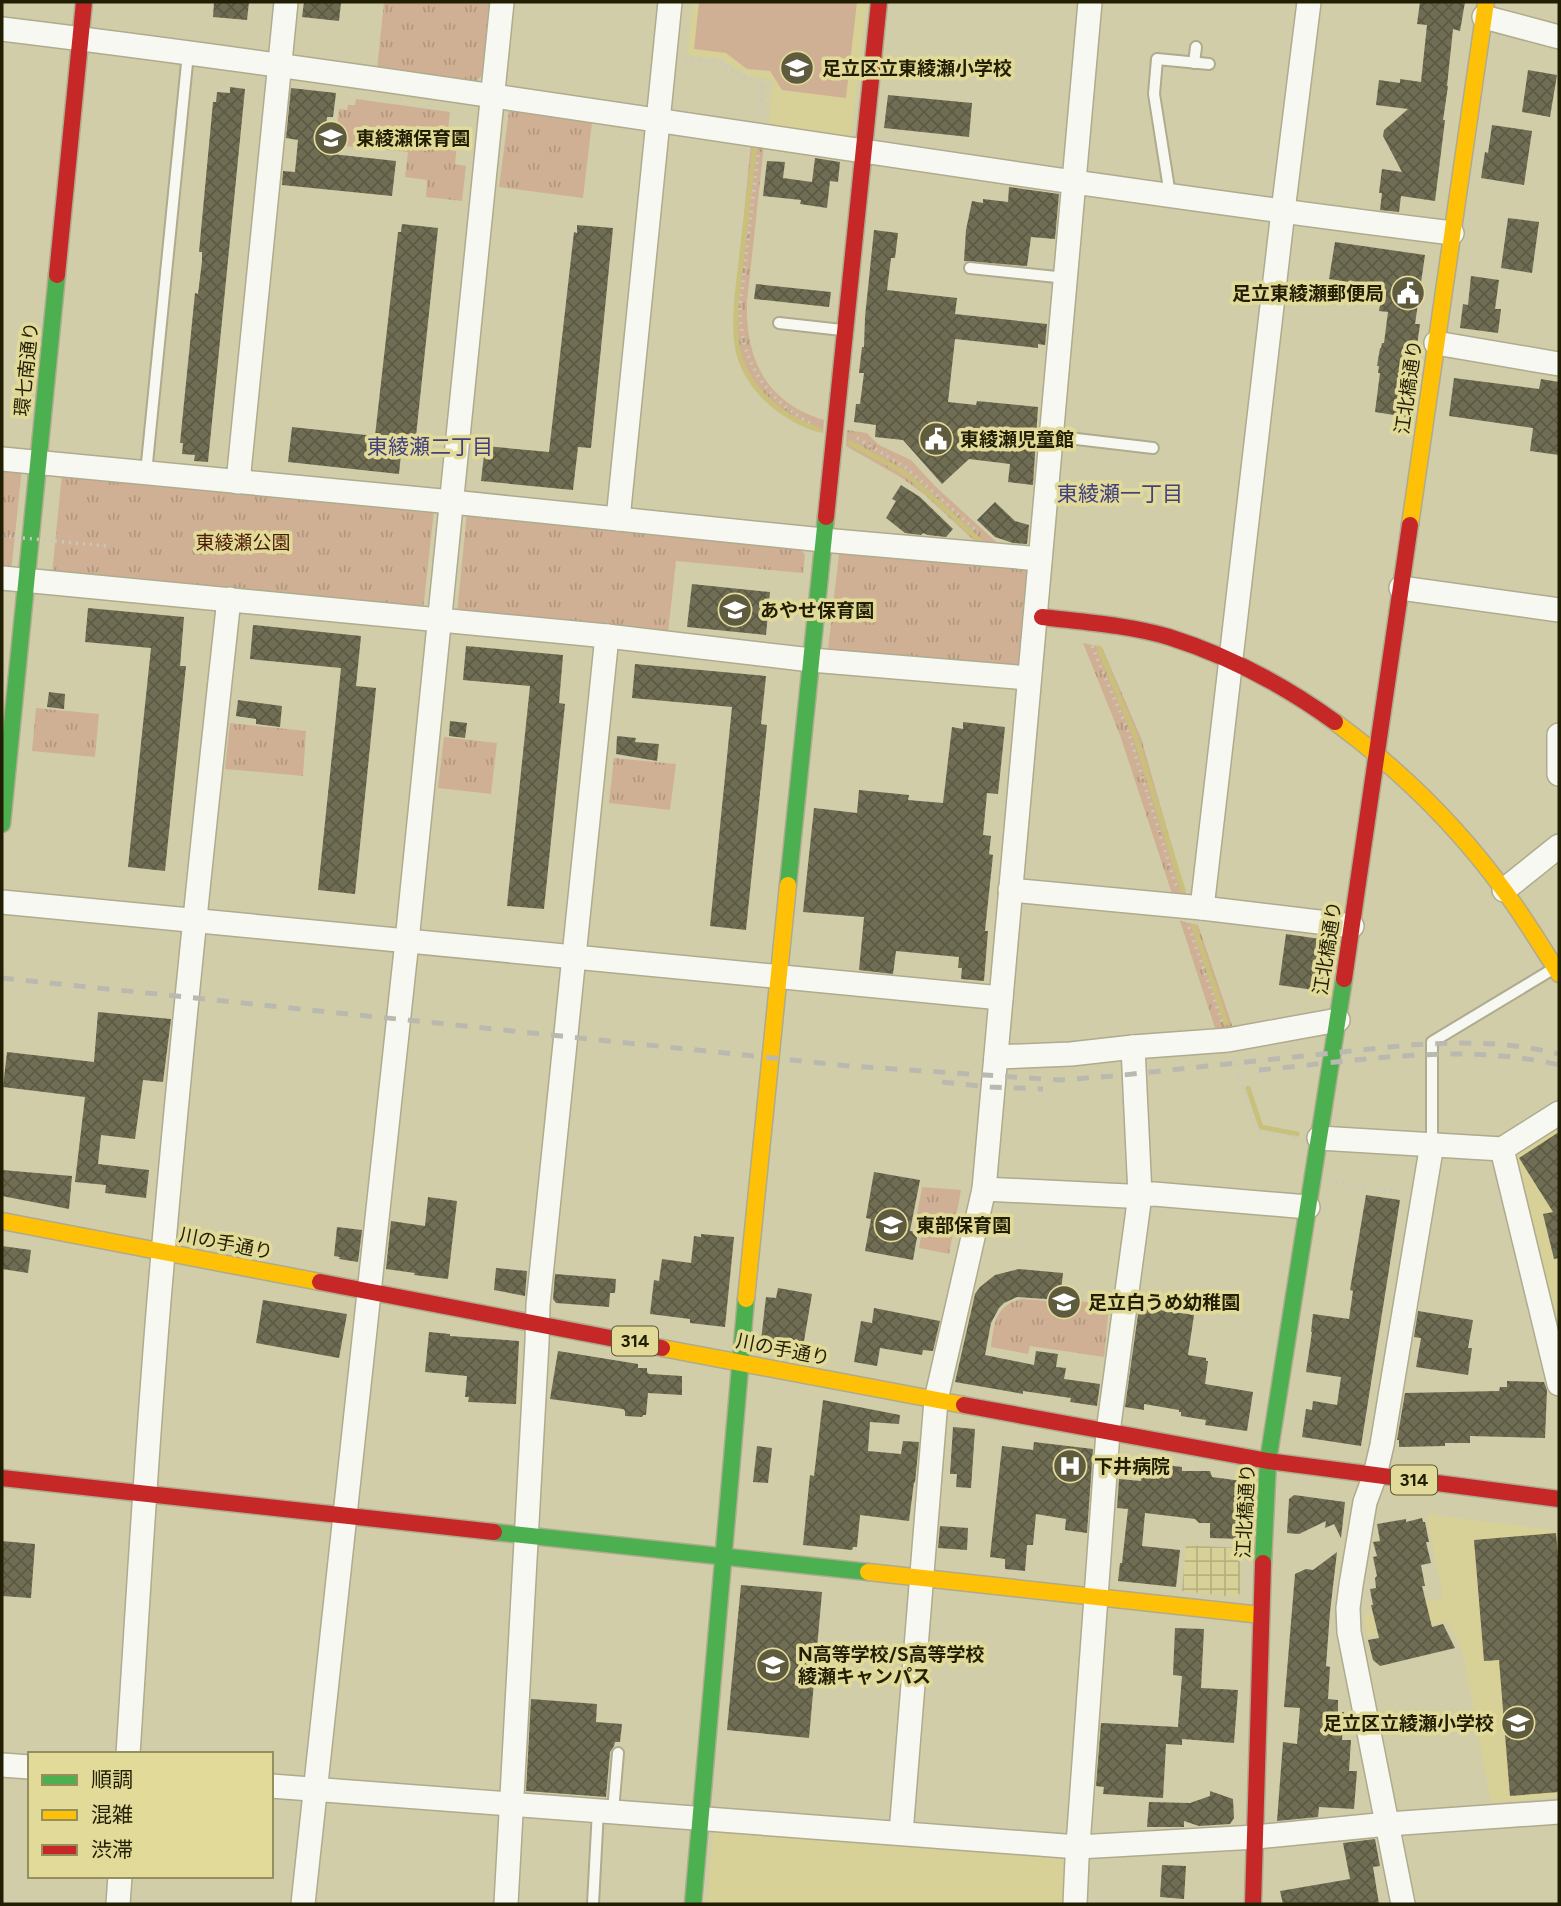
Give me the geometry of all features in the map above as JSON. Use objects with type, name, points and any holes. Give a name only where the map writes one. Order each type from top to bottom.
[{"type":"street","name":"環七南通り","points":[[2,824],[84,2]]},
{"type":"street","points":[[237,482],[286,2]]},
{"type":"street","points":[[303,1904],[407,941],[502,2]]},
{"type":"street","points":[[618,519],[670,2]]},
{"type":"street","points":[[693,1904],[778,978],[879,2]]},
{"type":"street","points":[[901,1833],[936,1400],[984,1189],[1029,678],[1039,617],[1040,559],[1090,2]]},
{"type":"street","points":[[1202,908],[1309,2]]},
{"type":"street","points":[[1485,9],[1559,37]]},
{"type":"street","name":"江北橋通り","points":[[1253,1904],[1268,1461],[1338,1020],[1485,9]]},
{"type":"street","points":[[2,29],[1451,233]]},
{"type":"street","points":[[1436,343],[1559,364]]},
{"type":"street","points":[[2,459],[1040,559]]},
{"type":"street","points":[[2,578],[607,636],[811,660],[1029,678]]},
{"type":"street","points":[[1401,588],[1559,610]]},
{"type":"street","points":[[128,1752],[163,1252],[194,920],[229,599]]},
{"type":"street","points":[[1039,617],[1146,632],[1198,647],[1258,673],[1322,713],[1377,756],[1461,838],[1504,890],[1557,971]]},
{"type":"street","points":[[506,1904],[538,1305],[607,636]]},
{"type":"street","points":[[1559,735],[1559,774]]},
{"type":"street","points":[[1504,890],[1559,846]]},
{"type":"street","points":[[1010,890],[1202,908],[1352,926]]},
{"type":"street","points":[[2,902],[1001,998]]},
{"type":"street","points":[[996,1057],[1071,1054],[1228,1040],[1338,1020]]},
{"type":"street","points":[[1075,1904],[1108,1432],[1140,1195],[1133,1047]]},
{"type":"street","points":[[1319,1138],[1502,1149],[1559,1113]]},
{"type":"street","points":[[1403,1904],[1349,1632],[1349,1608],[1365,1502],[1382,1445],[1432,1144]]},
{"type":"street","points":[[1502,1149],[1559,1384]]},
{"type":"street","points":[[984,1189],[1127,1196],[1154,1194],[1308,1207]]},
{"type":"street","name":"川の手通り","points":[[2,1221],[1268,1461],[1559,1499]]},
{"type":"street","points":[[2,1478],[1261,1615]]},
{"type":"street","points":[[2,1765],[28,1768]]},
{"type":"street","points":[[273,1786],[1078,1847],[1256,1837],[1388,1824],[1559,1812]]},
{"type":"street","points":[[118,1904],[120,1878]]},
{"type":"lane","points":[[1194,62],[1196,47]]},
{"type":"lane","points":[[146,473],[188,54]]},
{"type":"lane","points":[[1170,195],[1154,94],[1157,59],[1209,64]]},
{"type":"lane","points":[[970,268],[1066,278]]},
{"type":"lane","points":[[779,323],[845,331]]},
{"type":"lane","points":[[1051,436],[1153,448]]},
{"type":"lane","points":[[1432,1144],[1432,1042],[1557,971]]},
{"type":"lane","points":[[593,1904],[606,1810],[618,1753]]},
{"type":"path","points":[[680,58],[720,62],[745,78],[762,84],[760,135],[740,307],[740,328],[749,357],[766,388],[801,418],[817,426],[853,436],[905,467],[1002,556]]},
{"type":"path","points":[[2,536],[107,546]]},
{"type":"path","points":[[1329,1181],[1411,1193]]},
{"type":"shaded area","name":"足立区立東綾瀬小学校","points":[[693,2],[867,2],[851,139],[768,129],[773,80],[749,76],[721,59],[687,55]]},
{"type":"shaded area","points":[[1559,1128],[1559,1333],[1515,1156]]},
{"type":"shaded area","name":"足立区立綾瀬小学校","points":[[1426,1514],[1559,1531],[1559,1797],[1491,1803],[1462,1649],[1448,1622],[1367,1637],[1364,1616],[1443,1598]]},
{"type":"shaded area","points":[[1186,1545],[1240,1548],[1240,1593],[1236,1597],[1182,1591]]},
{"type":"shaded area","points":[[721,1827],[1061,1854],[1067,1860],[1065,1904],[706,1904],[713,1835]]},
{"type":"green space","points":[[384,2],[490,2],[482,75],[474,84],[377,69]]},
{"type":"green space","name":"足立区立東綾瀬小学校","points":[[699,2],[857,2],[846,98],[782,90],[770,71],[747,69],[726,53],[694,49]]},
{"type":"green space","points":[[356,99],[450,112],[448,130],[454,131],[453,144],[457,144],[455,164],[466,166],[462,201],[426,197],[427,180],[405,177],[408,152],[335,145],[339,109],[347,110],[348,105],[355,105]]},
{"type":"green space","points":[[509,111],[592,122],[583,198],[499,187]]},
{"type":"green space","points":[[751,144],[764,145],[747,302],[750,343],[763,376],[774,390],[788,403],[824,420],[823,433],[794,422],[771,406],[751,382],[738,354],[734,314]]},
{"type":"green space","points":[[847,430],[867,433],[879,445],[911,460],[936,487],[1003,548],[980,546],[925,495],[902,478],[846,446]]},
{"type":"green space","points":[[2,466],[22,468],[11,573],[2,572]]},
{"type":"green space","name":"東綾瀬公園","points":[[62,473],[434,510],[423,611],[52,574]]},
{"type":"green space","points":[[467,512],[800,548],[805,555],[803,573],[676,561],[668,633],[457,613]]},
{"type":"green space","points":[[845,550],[1023,564],[1029,571],[1019,665],[1014,670],[833,653],[828,649],[839,554]]},
{"type":"green space","points":[[1083,643],[1102,647],[1141,738],[1186,895],[1172,894],[1120,735]]},
{"type":"green space","points":[[36,708],[99,714],[95,757],[32,751]]},
{"type":"green space","points":[[230,723],[306,731],[303,776],[225,769]]},
{"type":"green space","points":[[444,737],[497,743],[491,794],[438,788]]},
{"type":"green space","points":[[614,758],[676,764],[670,810],[609,803]]},
{"type":"green space","points":[[1180,921],[1198,925],[1233,1028],[1216,1031]]},
{"type":"green space","points":[[922,1187],[961,1190],[949,1254],[919,1248],[922,1232],[914,1230]]},
{"type":"green space","points":[[1022,1299],[1071,1303],[1072,1300],[1109,1305],[1104,1357],[1030,1346],[1028,1354],[991,1347],[995,1323],[1001,1311]]},
{"type":"building","points":[[214,2],[249,2],[247,20],[213,17]]},
{"type":"building","points":[[304,2],[341,2],[339,21],[302,17]]},
{"type":"building","points":[[1420,2],[1465,2],[1460,31],[1453,29],[1435,201],[1401,196],[1399,212],[1380,210],[1382,169],[1402,172],[1383,136],[1384,130],[1408,109],[1376,105],[1379,80],[1421,82],[1427,25],[1417,24]]},
{"type":"building","points":[[1528,70],[1557,75],[1550,117],[1522,112]]},
{"type":"building","points":[[230,87],[245,89],[208,462],[194,461],[195,455],[182,454],[183,443],[180,443],[195,293],[198,294],[202,261],[202,252],[199,252],[213,102],[216,102],[217,92],[230,93]]},
{"type":"building","points":[[291,88],[336,93],[333,117],[327,117],[323,153],[396,161],[392,196],[282,185],[283,171],[295,172],[298,140],[286,138]]},
{"type":"building","points":[[888,95],[972,103],[969,137],[884,128]]},
{"type":"building","points":[[1492,125],[1532,131],[1524,185],[1481,178]]},
{"type":"building","points":[[815,158],[840,162],[838,182],[830,181],[827,208],[800,204],[801,200],[763,196],[767,161],[785,162],[783,178],[812,182]]},
{"type":"building","points":[[1009,187],[1059,194],[1055,239],[1031,237],[1027,266],[964,261],[966,230],[972,201],[983,203],[983,199],[1008,202]]},
{"type":"building","points":[[1508,218],[1539,222],[1532,273],[1501,268]]},
{"type":"building","points":[[402,224],[438,228],[416,436],[403,434],[399,474],[288,462],[292,427],[375,436],[398,232],[401,232]]},
{"type":"building","points":[[577,225],[613,228],[591,448],[578,447],[573,490],[481,481],[485,446],[549,452],[574,232],[577,233]]},
{"type":"building","points":[[874,230],[898,233],[895,258],[891,258],[887,290],[957,298],[955,314],[1047,324],[1045,345],[1038,344],[1038,348],[955,339],[948,402],[976,405],[977,401],[1038,407],[1033,485],[1008,482],[1010,464],[969,459],[942,484],[903,440],[875,437],[876,425],[854,422],[856,404],[860,404],[864,373],[859,373],[864,347]]},
{"type":"building","points":[[1335,242],[1425,255],[1415,324],[1420,324],[1407,417],[1375,412],[1380,373],[1377,366],[1380,348],[1384,343],[1388,312],[1379,311],[1381,298],[1368,296],[1369,285],[1329,279]]},
{"type":"building","points":[[1471,276],[1499,280],[1495,309],[1501,309],[1498,333],[1460,328],[1463,304],[1468,305]]},
{"type":"building","points":[[756,284],[831,292],[829,307],[754,299]]},
{"type":"building","points":[[1454,378],[1539,389],[1541,379],[1559,382],[1559,455],[1530,451],[1533,428],[1449,416]]},
{"type":"building","points":[[901,485],[920,497],[953,529],[946,537],[905,533],[886,518],[896,501],[892,499]]},
{"type":"building","points":[[995,502],[1015,521],[1029,525],[1027,544],[995,537],[977,520]]},
{"type":"building","points":[[692,584],[770,592],[766,635],[687,627]]},
{"type":"building","points":[[88,608],[184,617],[180,666],[186,666],[165,871],[128,867],[151,648],[85,642]]},
{"type":"building","points":[[253,625],[361,636],[356,686],[376,688],[355,894],[318,890],[341,668],[250,659]]},
{"type":"building","points":[[466,646],[563,655],[559,703],[565,704],[544,909],[507,906],[530,686],[463,680]]},
{"type":"building","points":[[635,664],[766,676],[761,724],[767,725],[746,930],[710,926],[732,707],[632,698]]},
{"type":"building","points":[[49,692],[65,694],[64,709],[47,707]]},
{"type":"building","points":[[238,700],[282,706],[280,727],[256,724],[256,719],[236,716]]},
{"type":"building","points":[[450,721],[467,723],[465,738],[449,736]]},
{"type":"building","points":[[963,722],[1005,727],[998,794],[987,793],[983,835],[991,836],[989,854],[993,855],[985,931],[988,931],[984,981],[961,979],[959,957],[896,951],[893,974],[859,970],[864,917],[803,912],[814,808],[857,813],[859,790],[909,795],[908,800],[943,803],[952,727],[963,729]]},
{"type":"building","points":[[617,736],[636,738],[635,742],[659,744],[657,761],[616,754]]},
{"type":"building","points":[[1286,934],[1320,939],[1327,949],[1321,991],[1279,985]]},
{"type":"building","points":[[98,1012],[171,1019],[163,1082],[143,1080],[135,1139],[101,1135],[98,1164],[149,1170],[146,1198],[105,1193],[106,1185],[75,1182],[85,1097],[3,1087],[7,1052],[94,1062]]},
{"type":"building","points":[[1559,1132],[1559,1258],[1554,1259],[1543,1214],[1553,1212],[1519,1158]]},
{"type":"building","points":[[2,1170],[72,1176],[69,1209],[2,1196]]},
{"type":"building","points":[[874,1172],[920,1180],[910,1231],[918,1232],[913,1260],[865,1251],[871,1219],[866,1218]]},
{"type":"building","points":[[1366,1195],[1400,1200],[1361,1446],[1302,1437],[1306,1409],[1312,1410],[1313,1401],[1337,1405],[1341,1377],[1306,1372],[1313,1314],[1349,1319],[1353,1291],[1350,1290]]},
{"type":"building","points":[[428,1197],[457,1201],[448,1279],[386,1269],[391,1221],[425,1226]]},
{"type":"building","points":[[337,1227],[362,1230],[358,1262],[334,1256]]},
{"type":"building","points":[[701,1234],[734,1237],[725,1327],[650,1314],[654,1280],[659,1281],[662,1259],[691,1263],[694,1236],[701,1237]]},
{"type":"building","points":[[2,1246],[31,1250],[28,1273],[2,1269]]},
{"type":"building","points":[[496,1268],[527,1271],[525,1296],[494,1290]]},
{"type":"building","points":[[1019,1269],[1063,1273],[1060,1300],[1017,1297],[1004,1303],[991,1323],[985,1355],[1034,1365],[1036,1351],[1058,1354],[1056,1367],[1066,1368],[1064,1379],[1100,1384],[1097,1406],[1070,1402],[1071,1398],[1023,1391],[1023,1394],[955,1382],[975,1294],[995,1275]]},
{"type":"building","points":[[555,1274],[616,1279],[615,1293],[610,1293],[609,1307],[556,1303],[553,1299]]},
{"type":"building","points":[[778,1288],[812,1294],[803,1347],[761,1340],[766,1297],[776,1298]]},
{"type":"building","points":[[263,1300],[347,1314],[339,1358],[256,1343]]},
{"type":"building","points":[[1139,1307],[1194,1315],[1188,1355],[1206,1358],[1208,1361],[1205,1384],[1253,1392],[1247,1431],[1205,1425],[1206,1420],[1181,1416],[1179,1410],[1144,1404],[1144,1410],[1125,1407]]},
{"type":"building","points":[[874,1308],[940,1321],[933,1351],[923,1350],[922,1355],[880,1348],[877,1366],[854,1362],[861,1321],[872,1323]]},
{"type":"building","points":[[1418,1311],[1473,1320],[1468,1348],[1472,1348],[1468,1375],[1416,1367],[1421,1338],[1414,1337]]},
{"type":"building","points":[[429,1332],[519,1341],[516,1404],[468,1402],[469,1397],[465,1397],[467,1376],[425,1372]]},
{"type":"building","points":[[558,1351],[638,1364],[638,1368],[647,1368],[649,1374],[682,1376],[682,1395],[648,1393],[646,1415],[642,1417],[625,1416],[623,1409],[550,1399]]},
{"type":"building","points":[[1507,1381],[1544,1382],[1547,1390],[1545,1438],[1470,1436],[1470,1443],[1399,1447],[1397,1440],[1405,1393],[1499,1391],[1500,1387],[1507,1387]]},
{"type":"building","points":[[823,1400],[900,1415],[899,1424],[870,1422],[868,1451],[901,1454],[903,1441],[919,1442],[909,1521],[860,1515],[857,1547],[852,1550],[803,1545],[810,1475],[814,1476]]},
{"type":"building","points":[[953,1427],[975,1429],[971,1488],[956,1487],[957,1474],[950,1474]]},
{"type":"building","points":[[1034,1442],[1093,1449],[1087,1533],[1065,1530],[1066,1519],[1036,1514],[1033,1545],[1027,1545],[1025,1571],[1005,1569],[1005,1559],[990,1557],[1002,1446],[1033,1450]]},
{"type":"building","points":[[757,1446],[772,1448],[768,1483],[753,1482]]},
{"type":"building","points":[[1144,1462],[1182,1467],[1182,1471],[1210,1471],[1212,1477],[1242,1481],[1238,1514],[1243,1514],[1242,1539],[1210,1538],[1210,1523],[1145,1513],[1142,1546],[1180,1550],[1176,1587],[1118,1581],[1128,1509],[1117,1508],[1119,1479],[1141,1481]]},
{"type":"building","points":[[1294,1495],[1345,1502],[1341,1538],[1334,1524],[1325,1528],[1326,1521],[1299,1534],[1287,1533],[1289,1499]]},
{"type":"building","points":[[1422,1518],[1429,1542],[1426,1542],[1431,1563],[1421,1565],[1425,1586],[1422,1586],[1432,1627],[1443,1624],[1455,1648],[1380,1666],[1373,1660],[1368,1640],[1379,1638],[1370,1589],[1376,1588],[1377,1576],[1373,1557],[1377,1556],[1373,1542],[1380,1541],[1377,1524]]},
{"type":"building","points":[[940,1526],[968,1528],[967,1550],[938,1548]]},
{"type":"building","points":[[1556,1533],[1559,1556],[1559,1792],[1510,1796],[1499,1660],[1484,1661],[1474,1540]]},
{"type":"building","points":[[2,1541],[35,1544],[31,1598],[2,1596]]},
{"type":"building","points":[[1337,1552],[1326,1666],[1330,1667],[1328,1699],[1338,1700],[1338,1712],[1344,1712],[1342,1740],[1351,1740],[1349,1771],[1357,1771],[1354,1809],[1319,1807],[1318,1817],[1277,1821],[1283,1742],[1297,1744],[1300,1708],[1284,1707],[1295,1574],[1306,1569],[1313,1570]]},
{"type":"building","points":[[741,1585],[822,1592],[809,1738],[727,1730]]},
{"type":"building","points":[[1175,1628],[1204,1629],[1201,1688],[1238,1690],[1234,1743],[1182,1739],[1182,1745],[1166,1744],[1163,1798],[1103,1794],[1104,1787],[1096,1786],[1101,1723],[1178,1727],[1182,1676],[1173,1675]]},
{"type":"building","points":[[531,1699],[597,1704],[596,1722],[622,1724],[620,1742],[615,1742],[610,1752],[606,1797],[526,1791]]},
{"type":"building","points":[[1210,1791],[1233,1799],[1234,1818],[1230,1824],[1199,1826],[1184,1821],[1184,1827],[1147,1827],[1149,1802],[1190,1803],[1210,1796]]},
{"type":"building","points":[[1375,1839],[1380,1866],[1373,1867],[1379,1904],[1283,1904],[1280,1891],[1350,1879],[1343,1843]]},
{"type":"building","points":[[1162,1865],[1186,1866],[1184,1899],[1160,1897]]},
{"type":"waterway","points":[[755,145],[737,299],[737,345],[747,374],[766,398],[791,417],[819,430]]},
{"type":"waterway","points":[[850,443],[911,478],[979,540]]},
{"type":"waterway","points":[[1099,648],[1136,738],[1183,890]]},
{"type":"waterway","points":[[1194,926],[1226,1023]]},
{"type":"waterway","points":[[1248,1088],[1261,1127],[1297,1134]]},
{"type":"railway","points":[[2,978],[850,1066],[1059,1080],[1408,1045],[1484,1044],[1559,1054]]},
{"type":"railway","points":[[1259,1070],[1372,1058],[1447,1054],[1522,1058],[1559,1065]]},
{"type":"railway","points":[[942,1082],[1043,1089]]},
{"type":"traffic: fast","points":[[2,824],[57,275]]},
{"type":"traffic: fast","points":[[788,885],[826,517]]},
{"type":"traffic: fast","points":[[1263,1563],[1268,1461],[1344,979]]},
{"type":"traffic: fast","points":[[693,1904],[746,1299]]},
{"type":"traffic: fast","points":[[494,1532],[868,1572]]},
{"type":"traffic: slow","points":[[1410,525],[1486,2]]},
{"type":"traffic: slow","points":[[1335,722],[1405,780],[1468,845],[1513,903],[1559,974]]},
{"type":"traffic: slow","points":[[746,1299],[788,885]]},
{"type":"traffic: slow","points":[[2,1221],[320,1282]]},
{"type":"traffic: slow","points":[[662,1348],[964,1405]]},
{"type":"traffic: slow","points":[[868,1572],[1261,1615]]},
{"type":"traffic: jam","points":[[57,275],[84,2]]},
{"type":"traffic: jam","points":[[826,517],[879,2]]},
{"type":"traffic: jam","points":[[1344,979],[1410,525]]},
{"type":"traffic: jam","points":[[1042,617],[1106,624],[1169,637],[1213,653],[1255,673],[1335,722]]},
{"type":"traffic: jam","points":[[320,1282],[662,1348]]},
{"type":"traffic: jam","points":[[964,1405],[1268,1461],[1559,1499]]},
{"type":"traffic: jam","points":[[2,1478],[494,1532]]},
{"type":"traffic: jam","points":[[1253,1904],[1263,1563]]},
{"type":"place","name":"足立区立東綾瀬小学校","points":[[797,68]]},
{"type":"place","name":"東綾瀬保育園","points":[[331,138]]},
{"type":"place","name":"足立東綾瀬郵便局","points":[[1408,293]]},
{"type":"place","name":"東綾瀬児童館","points":[[936,439]]},
{"type":"place","name":"あやせ保育園","points":[[735,610]]},
{"type":"place","name":"東部保育園","points":[[891,1225]]},
{"type":"place","name":"足立白うめ幼稚園","points":[[1064,1302]]},
{"type":"place","name":"下井病院","points":[[1070,1466]]},
{"type":"place","name":"N高等学校/S高等学校 綾瀬キャンパス","points":[[773,1665]]},
{"type":"place","name":"足立区立綾瀬小学校","points":[[1518,1723]]},
{"type":"district","name":"東綾瀬二丁目","points":[[430,447]]},
{"type":"district","name":"東綾瀬一丁目","points":[[1120,494]]}]
